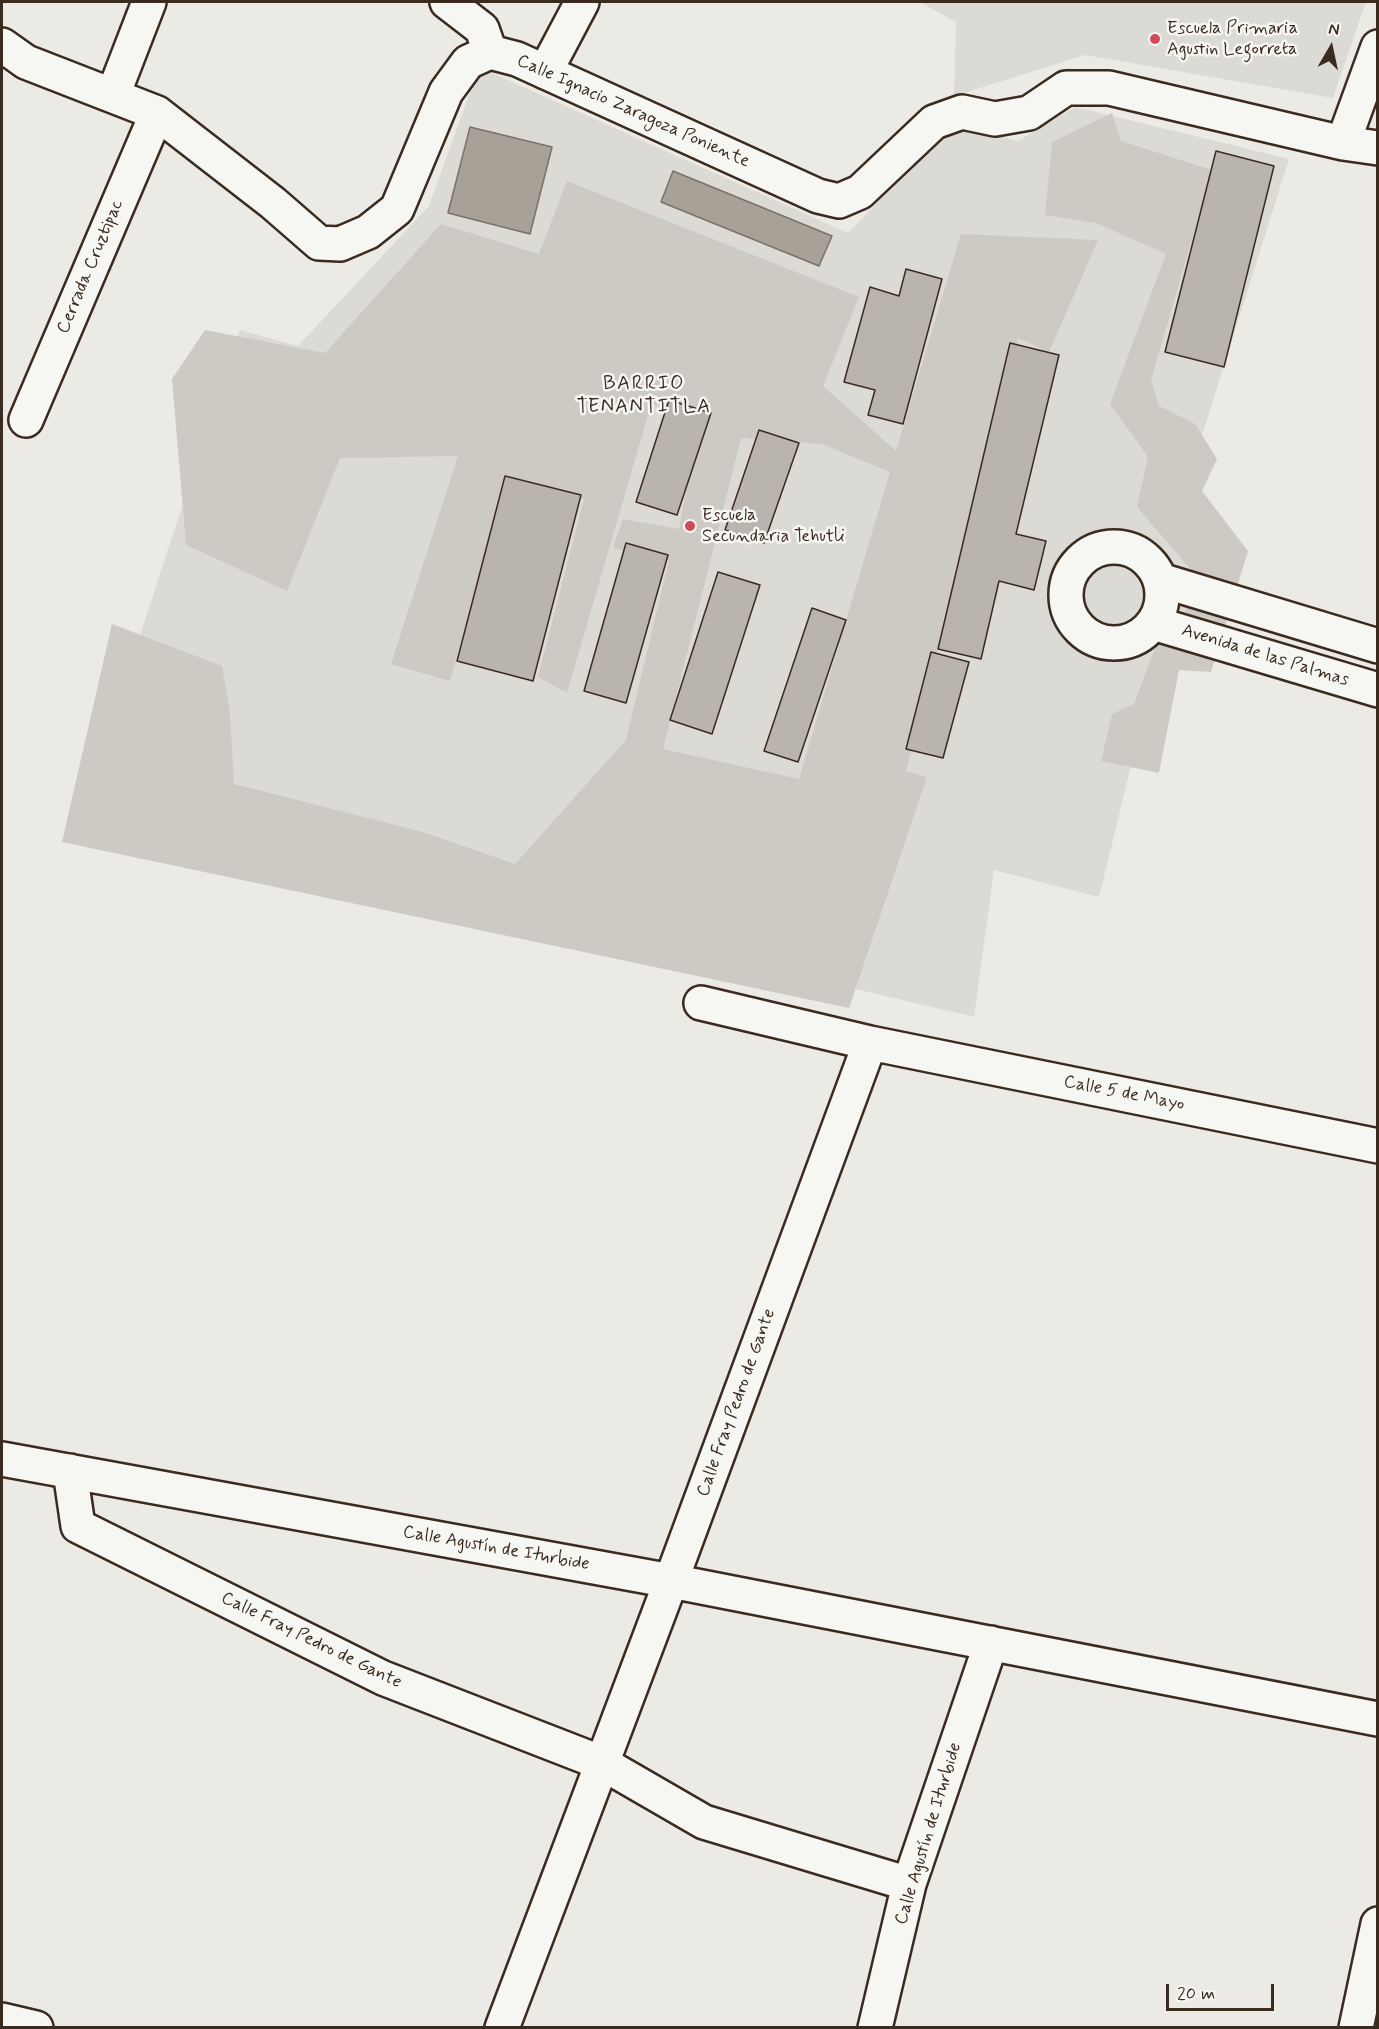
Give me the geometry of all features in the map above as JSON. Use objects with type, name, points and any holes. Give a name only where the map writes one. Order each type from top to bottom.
[{"type":"street","points":[[113,95],[149,2]]},
{"type":"street","points":[[2,45],[26,62],[157,113],[273,203],[319,243],[340,244],[368,232],[397,209],[446,92],[468,62],[490,52],[482,29],[447,2]]},
{"type":"street","points":[[545,72],[582,2]]},
{"type":"street","points":[[1343,143],[1377,47]]},
{"type":"street","name":"Calle Ignacio Zaragoza Poniente","points":[[490,52],[517,59],[818,196],[839,201],[860,192],[934,122],[962,112],[995,119],[1029,113],[1066,88],[1109,88],[1343,143],[1377,148]]},
{"type":"street","name":"Cerrada Cruztipac","points":[[26,420],[157,113]]},
{"type":"street","points":[[1114,546],[1128,549],[1142,556],[1153,566],[1160,580],[1162,594],[1160,610],[1153,623],[1143,633],[1128,641],[1112,643],[1097,640],[1083,632],[1072,621],[1066,606],[1065,590],[1076,564],[1100,548],[1114,546]]},
{"type":"street","points":[[1160,580],[1377,646]]},
{"type":"street","name":"Avenida de las Palmas","points":[[1153,623],[1377,690]]},
{"type":"street","name":"Calle 5 de Mayo","points":[[701,1004],[870,1043],[1377,1146]]},
{"type":"street","name":"Calle Fray Pedro de Gante","points":[[502,2028],[671,1581],[870,1043]]},
{"type":"street","name":"Calle Agustín de Iturbide","points":[[2,1459],[671,1581],[1377,1719]]},
{"type":"street","name":"Calle Fray Pedro de Gante","points":[[70,1471],[78,1526],[383,1678],[602,1763],[704,1822],[909,1884]]},
{"type":"street","name":"Calle Agustín de Iturbide","points":[[875,2028],[909,1884],[991,1643]]},
{"type":"street","points":[[1356,2028],[1377,1924]]},
{"type":"street","points":[[2,2020],[36,2028]]},
{"type":"shaded area","name":"Escuela Primaria Agustin Legorreta","points":[[920,2],[1366,2],[1333,98],[1085,55],[954,96],[956,22]]},
{"type":"shaded area","name":"Escuela Secundaria Tehutli","points":[[479,67],[848,233],[953,124],[1018,141],[1076,107],[1289,159],[1183,496],[1223,555],[1189,655],[1159,651],[1099,897],[994,870],[974,1017],[84,806],[240,330],[298,346],[429,206]]},
{"type":"shaded area","points":[[1112,113],[1121,141],[1212,170],[1151,380],[1159,406],[1195,424],[1217,459],[1202,491],[1248,551],[1211,672],[1179,670],[1159,773],[1101,761],[1112,714],[1134,704],[1159,638],[1179,641],[1194,573],[1137,507],[1148,457],[1110,404],[1166,254],[1096,223],[1045,215],[1052,142]]},
{"type":"shaded area","points":[[470,127],[552,147],[530,234],[448,213]]},
{"type":"shaded area","points":[[673,171],[832,236],[819,266],[661,202]]},
{"type":"shaded area","points":[[567,181],[859,297],[823,386],[896,451],[961,234],[1098,240],[1049,352],[1018,338],[906,771],[927,777],[849,1008],[62,842],[112,624],[222,666],[230,713],[234,784],[423,832],[515,864],[626,740],[669,560],[613,548],[623,519],[679,529],[700,411],[651,405],[567,693],[538,677],[584,499],[505,481],[450,681],[391,664],[458,456],[340,458],[287,591],[186,545],[172,379],[205,330],[325,353],[441,224],[539,254]],"holes":[[[741,438],[822,444],[890,472],[799,779],[663,749]]]},
{"type":"building","points":[[1216,151],[1274,166],[1224,367],[1165,352]]},
{"type":"building","points":[[906,269],[942,279],[903,424],[868,415],[875,390],[844,382],[870,287],[899,296]]},
{"type":"building","points":[[1010,343],[1059,355],[1016,534],[1046,541],[1034,590],[999,581],[981,659],[938,649]]},
{"type":"building","points":[[669,400],[711,413],[677,515],[636,502]]},
{"type":"building","points":[[759,430],[799,443],[764,543],[725,530]]},
{"type":"building","points":[[505,476],[581,495],[533,681],[457,661]]},
{"type":"building","points":[[626,543],[668,555],[626,703],[584,691]]},
{"type":"building","points":[[718,572],[760,585],[712,734],[670,720]]},
{"type":"building","points":[[812,608],[846,620],[798,762],[764,751]]},
{"type":"building","points":[[931,652],[969,662],[943,758],[906,749]]},
{"type":"place","name":"Escuela Primaria Agustin Legorreta","points":[[1155,39]]},
{"type":"place","name":"Escuela Secundaria Tehutli","points":[[690,526]]},
{"type":"district","name":"BARRIO TENANTITLA","points":[[644,396]]}]
